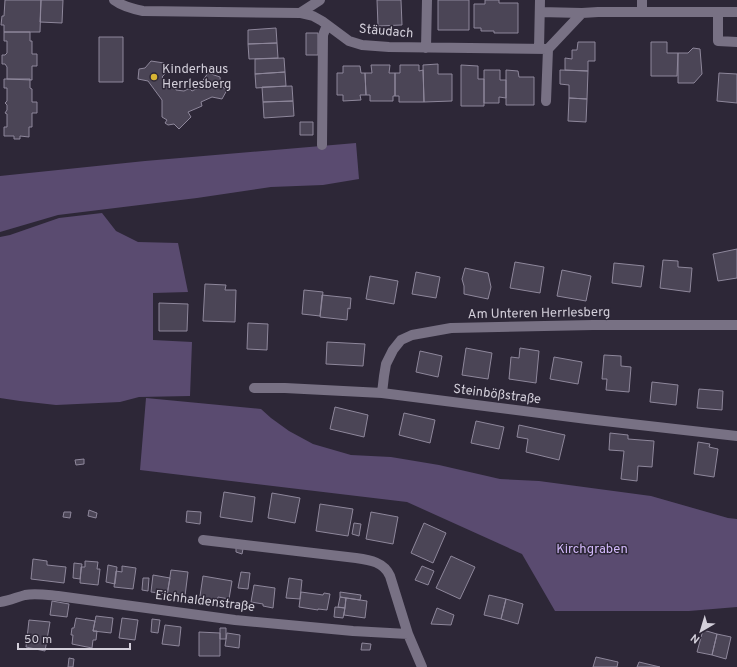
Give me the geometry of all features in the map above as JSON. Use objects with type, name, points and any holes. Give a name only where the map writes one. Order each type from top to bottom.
[{"type":"street","name":"Stäudach","points":[[114,0],[131,8],[143,11],[300,13],[312,16],[349,41],[362,45],[426,48],[543,49]]},
{"type":"street","points":[[300,13],[320,0]]},
{"type":"street","name":"Stäudach","points":[[426,48],[427,0]]},
{"type":"street","points":[[540,0],[546,101]]},
{"type":"street","points":[[642,0],[642,12]]},
{"type":"street","points":[[540,12],[737,12]]},
{"type":"street","points":[[718,12],[718,41],[737,42]]},
{"type":"street","points":[[543,49],[582,13]]},
{"type":"street","points":[[322,145],[322,35],[327,25]]},
{"type":"street","name":"Am Unteren Herrlesberg","points":[[382,393],[386,364],[393,350],[401,340],[412,335],[451,328],[593,325],[737,325]]},
{"type":"street","name":"Steinbößstraße","points":[[254,388],[285,388],[382,393],[737,436]]},
{"type":"street","points":[[203,540],[356,558],[377,562],[389,572],[408,634],[422,667]]},
{"type":"street","name":"Eichhaldenstraße","points":[[0,602],[25,595],[40,594],[235,620],[353,631],[408,634]]},
{"type":"green space","points":[[356,143],[359,179],[323,185],[271,187],[197,198],[58,215],[0,232],[0,176],[145,161]]},
{"type":"green space","points":[[102,213],[116,231],[138,242],[178,243],[188,292],[153,293],[153,340],[192,342],[190,396],[139,397],[120,402],[56,405],[0,398],[0,237],[59,218]]},
{"type":"green space","name":"Kirchgraben","points":[[146,398],[261,409],[289,431],[313,444],[351,455],[391,457],[439,465],[500,479],[539,481],[651,496],[728,518],[737,519],[737,607],[689,611],[555,611],[522,554],[407,502],[140,470]]},
{"type":"building","points":[[5,0],[41,0],[40,32],[4,32],[4,25],[1,25],[2,16],[4,16]]},
{"type":"building","points":[[41,0],[63,0],[62,23],[40,22]]},
{"type":"building","points":[[377,0],[401,0],[402,25],[378,26]]},
{"type":"building","points":[[438,0],[469,0],[469,30],[438,30]]},
{"type":"building","points":[[485,0],[499,0],[499,3],[518,3],[518,33],[494,33],[494,31],[481,31],[481,28],[474,28],[474,4],[485,4]]},
{"type":"building","points":[[276,28],[277,43],[248,44],[248,30]]},
{"type":"building","points":[[4,32],[30,32],[32,54],[37,54],[37,66],[32,66],[32,80],[7,79],[7,67],[5,64],[2,64],[2,55],[7,53],[7,41],[4,41]]},
{"type":"building","points":[[306,33],[318,33],[318,55],[306,55]]},
{"type":"building","points":[[99,37],[123,37],[123,82],[99,82]]},
{"type":"building","points":[[578,42],[595,42],[595,61],[588,61],[588,71],[565,70],[565,58],[572,59],[572,50],[577,50]]},
{"type":"building","points":[[651,42],[667,42],[667,53],[678,53],[677,76],[651,76]]},
{"type":"building","points":[[277,43],[278,58],[249,59],[248,44]]},
{"type":"building","points":[[693,48],[700,49],[702,74],[694,83],[678,83],[678,53],[688,53]]},
{"type":"building","points":[[284,58],[285,72],[255,74],[255,59]]},
{"type":"building","points":[[151,61],[164,63],[165,74],[162,77],[169,85],[174,86],[176,90],[184,91],[190,89],[192,91],[202,86],[201,83],[208,73],[220,77],[221,86],[227,90],[222,99],[212,97],[201,102],[202,106],[188,112],[191,117],[179,129],[174,124],[168,125],[165,123],[167,120],[162,117],[162,100],[148,81],[138,79],[139,69],[145,68]]},
{"type":"building","points":[[438,64],[438,74],[452,74],[452,101],[424,102],[423,65]]},
{"type":"building","points":[[371,65],[390,65],[389,73],[395,73],[395,96],[393,96],[393,101],[370,101],[370,95],[366,95],[365,73],[372,73]]},
{"type":"building","points":[[400,65],[419,65],[419,71],[423,70],[424,102],[399,102],[399,96],[395,96],[395,73],[400,73]]},
{"type":"building","points":[[461,65],[478,66],[478,79],[484,79],[484,106],[461,106]]},
{"type":"building","points":[[343,66],[360,66],[361,73],[365,73],[366,95],[360,95],[361,100],[343,101],[343,95],[337,95],[337,73],[343,73]]},
{"type":"building","points":[[484,70],[500,70],[500,80],[506,80],[506,98],[499,97],[499,103],[484,103]]},
{"type":"building","points":[[506,70],[518,71],[519,77],[534,77],[534,105],[506,105]]},
{"type":"building","points":[[560,70],[588,71],[587,99],[569,98],[569,85],[560,84]]},
{"type":"building","points":[[285,72],[286,86],[256,88],[255,74]]},
{"type":"building","points":[[719,73],[737,74],[737,103],[717,101]]},
{"type":"building","points":[[4,79],[30,79],[32,102],[37,102],[37,113],[32,113],[32,127],[29,127],[29,137],[20,136],[20,139],[14,139],[14,136],[4,136],[4,127],[7,127],[7,114],[5,113],[7,110],[7,105],[5,103],[7,101],[7,88],[4,88]]},
{"type":"building","points":[[292,86],[293,101],[263,102],[262,87]]},
{"type":"building","points":[[569,98],[587,99],[586,122],[568,121]]},
{"type":"building","points":[[293,101],[294,116],[264,118],[263,102]]},
{"type":"building","points":[[300,122],[313,122],[313,135],[300,135]]},
{"type":"building","points":[[737,249],[737,278],[718,281],[713,254]]},
{"type":"building","points":[[663,260],[678,261],[678,267],[692,268],[690,292],[660,288]]},
{"type":"building","points":[[515,262],[544,267],[540,293],[510,288]]},
{"type":"building","points":[[614,263],[644,266],[641,287],[612,283]]},
{"type":"building","points":[[465,268],[488,273],[491,287],[488,299],[464,294],[462,279]]},
{"type":"building","points":[[562,270],[591,276],[586,301],[557,296]]},
{"type":"building","points":[[416,272],[440,277],[436,298],[412,294]]},
{"type":"building","points":[[370,276],[398,281],[394,304],[366,299]]},
{"type":"building","points":[[205,284],[226,285],[225,290],[236,290],[235,322],[203,321]]},
{"type":"building","points":[[304,290],[323,292],[320,316],[302,314]]},
{"type":"building","points":[[322,295],[351,298],[347,320],[320,317]]},
{"type":"building","points":[[159,303],[188,304],[187,331],[159,331]]},
{"type":"building","points":[[248,323],[268,324],[267,350],[247,349]]},
{"type":"building","points":[[327,342],[365,344],[363,366],[326,364]]},
{"type":"building","points":[[466,348],[492,353],[488,379],[462,375]]},
{"type":"building","points":[[520,348],[539,351],[536,383],[509,379],[511,357],[519,358]]},
{"type":"building","points":[[420,351],[442,356],[438,377],[416,372]]},
{"type":"building","points":[[604,355],[621,356],[621,366],[631,367],[629,392],[606,390],[607,379],[602,379]]},
{"type":"building","points":[[554,357],[582,362],[578,384],[550,379]]},
{"type":"building","points":[[652,382],[678,385],[676,405],[650,402]]},
{"type":"building","points":[[699,389],[723,391],[722,410],[697,408]]},
{"type":"building","points":[[335,407],[368,415],[364,437],[330,429]]},
{"type":"building","points":[[404,413],[435,420],[430,443],[399,435]]},
{"type":"building","points":[[476,421],[504,427],[499,449],[471,443]]},
{"type":"building","points":[[519,425],[565,435],[559,460],[526,452],[528,439],[517,437]]},
{"type":"building","points":[[610,433],[628,435],[628,439],[654,441],[652,467],[638,466],[637,481],[621,479],[624,451],[609,450]]},
{"type":"building","points":[[698,442],[710,444],[709,447],[718,449],[714,477],[694,474]]},
{"type":"building","points":[[84,459],[84,464],[76,465],[75,460]]},
{"type":"building","points":[[224,492],[255,497],[252,522],[220,517]]},
{"type":"building","points":[[272,493],[300,498],[295,523],[268,518]]},
{"type":"building","points":[[320,504],[353,509],[348,536],[316,531]]},
{"type":"building","points":[[89,510],[97,513],[96,518],[88,516]]},
{"type":"building","points":[[187,511],[201,512],[200,524],[186,522]]},
{"type":"building","points":[[64,512],[71,512],[70,518],[63,517]]},
{"type":"building","points":[[371,512],[398,517],[393,544],[366,539]]},
{"type":"building","points":[[354,523],[361,524],[359,536],[352,534]]},
{"type":"building","points":[[424,523],[446,533],[433,563],[411,553]]},
{"type":"building","points":[[236,548],[243,549],[242,554],[236,552]]},
{"type":"building","points":[[451,556],[475,567],[460,599],[436,588]]},
{"type":"building","points":[[33,559],[47,561],[47,565],[66,567],[64,583],[31,579]]},
{"type":"building","points":[[85,561],[98,562],[97,569],[100,569],[98,585],[80,583],[81,567],[85,567]]},
{"type":"building","points":[[74,563],[82,564],[80,579],[73,578]]},
{"type":"building","points":[[108,565],[117,567],[115,584],[106,582]]},
{"type":"building","points":[[122,566],[136,568],[133,589],[114,587],[116,571],[122,572]]},
{"type":"building","points":[[422,566],[434,571],[428,585],[415,580]]},
{"type":"building","points":[[171,570],[188,572],[185,596],[174,595],[174,599],[167,597]]},
{"type":"building","points":[[241,572],[250,573],[248,589],[238,588]]},
{"type":"building","points":[[153,575],[170,578],[167,594],[151,592]]},
{"type":"building","points":[[203,576],[232,581],[229,599],[218,597],[216,606],[199,603]]},
{"type":"building","points":[[143,578],[149,578],[148,591],[142,590]]},
{"type":"building","points":[[289,578],[302,580],[300,599],[286,598]]},
{"type":"building","points":[[254,585],[275,588],[273,608],[263,606],[263,604],[251,602]]},
{"type":"building","points":[[301,592],[323,595],[324,593],[330,594],[327,610],[299,607]]},
{"type":"building","points":[[340,592],[361,595],[360,600],[340,597]]},
{"type":"building","points":[[489,595],[506,599],[501,619],[484,615]]},
{"type":"building","points":[[340,597],[346,598],[345,608],[338,607]]},
{"type":"building","points":[[346,598],[367,601],[365,618],[344,615]]},
{"type":"building","points":[[506,599],[523,604],[518,624],[501,619]]},
{"type":"building","points":[[52,601],[69,604],[67,617],[50,615]]},
{"type":"building","points":[[335,607],[345,608],[343,618],[334,617]]},
{"type":"building","points":[[437,608],[454,615],[451,625],[431,624]]},
{"type":"building","points":[[96,616],[113,618],[111,633],[93,631]]},
{"type":"building","points":[[76,618],[95,621],[93,631],[97,631],[96,640],[93,640],[92,648],[72,644],[72,628],[74,628]]},
{"type":"building","points":[[122,618],[138,620],[135,640],[119,638]]},
{"type":"building","points":[[152,619],[160,620],[158,633],[151,632]]},
{"type":"building","points":[[29,620],[50,622],[45,651],[26,647]]},
{"type":"building","points":[[165,625],[181,627],[179,646],[162,644]]},
{"type":"building","points":[[220,628],[226,628],[226,639],[220,639]]},
{"type":"building","points":[[703,630],[717,634],[712,655],[697,652]]},
{"type":"building","points":[[199,632],[220,633],[220,656],[199,656]]},
{"type":"building","points":[[227,633],[240,635],[239,648],[225,646]]},
{"type":"building","points":[[717,634],[731,637],[726,659],[712,655]]},
{"type":"building","points":[[362,643],[371,644],[370,650],[361,650]]},
{"type":"building","points":[[596,657],[618,662],[617,667],[593,667]]},
{"type":"building","points":[[69,658],[74,659],[73,667],[68,667]]},
{"type":"building","points":[[639,662],[660,667],[637,667]]},
{"type":"place","name":"Kinderhaus Herrlesberg","points":[[154,77]]}]
